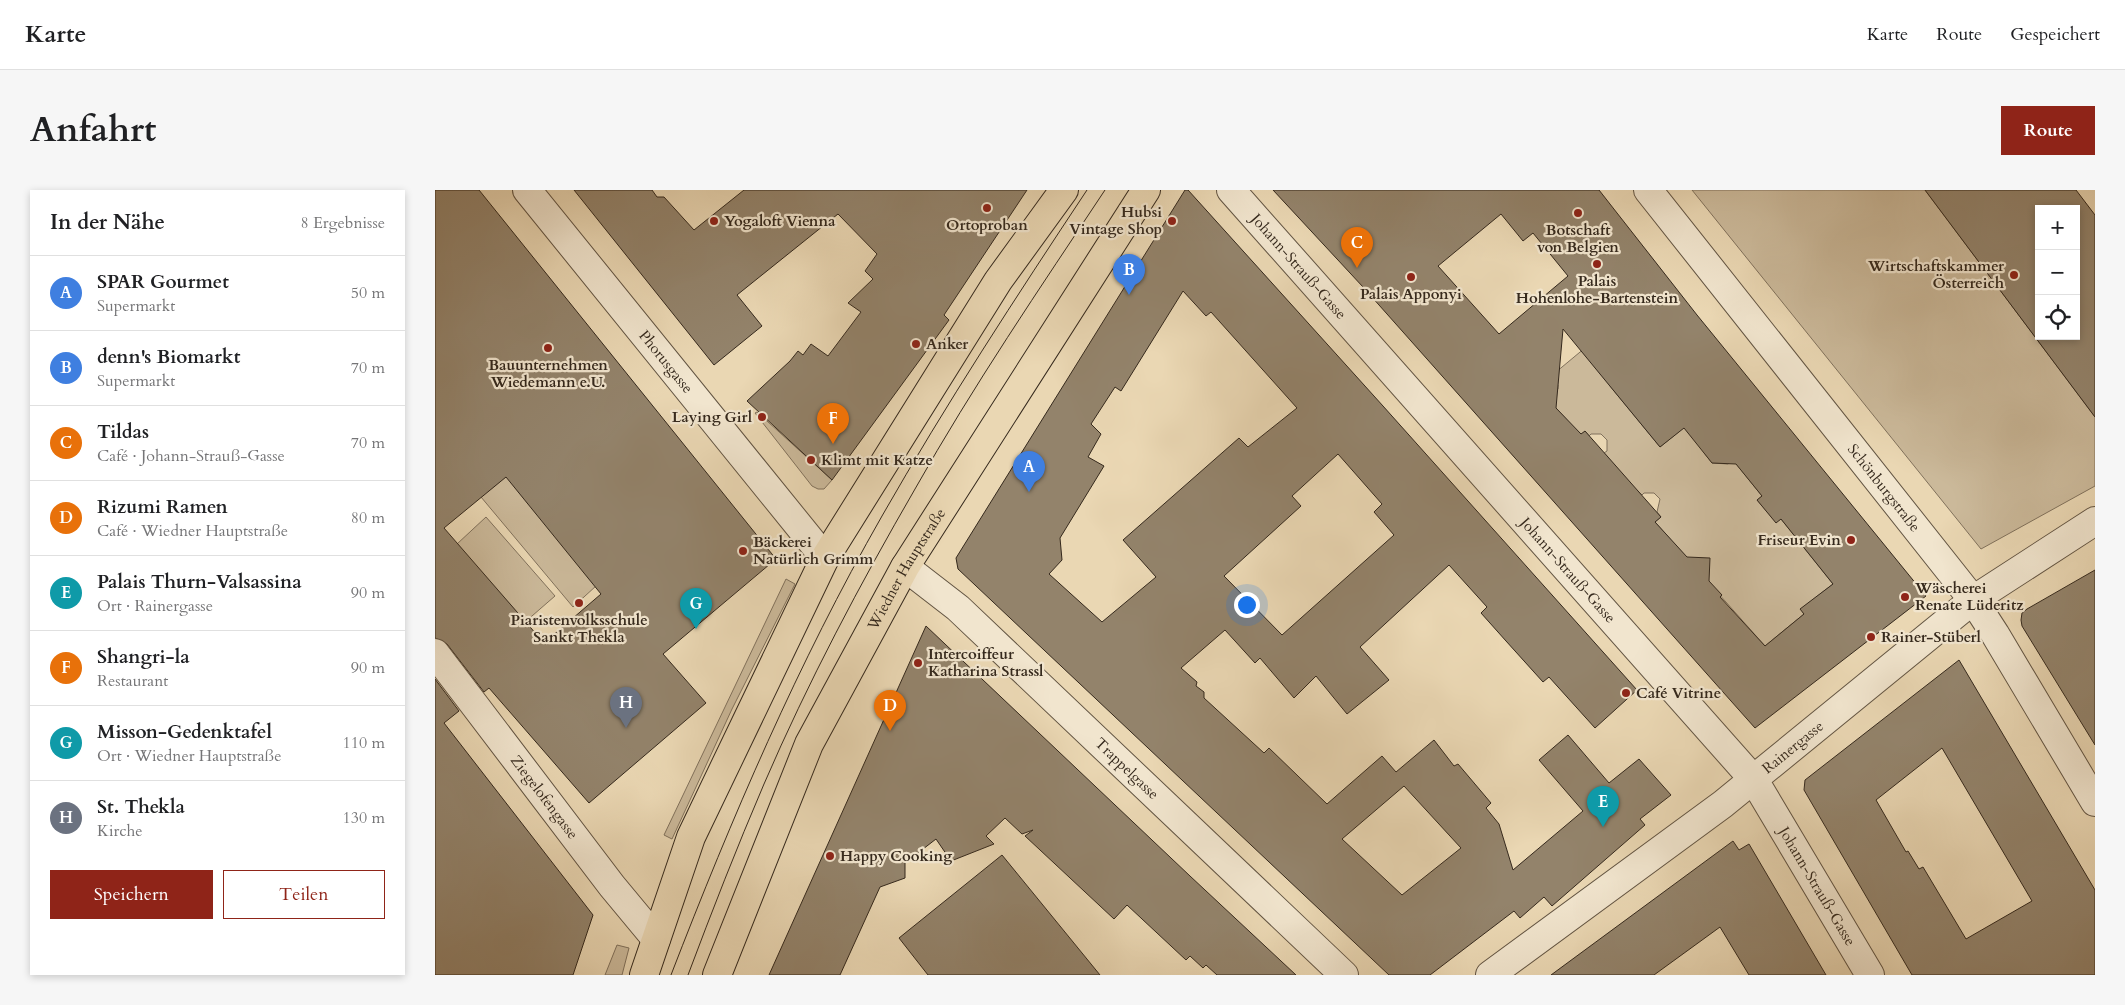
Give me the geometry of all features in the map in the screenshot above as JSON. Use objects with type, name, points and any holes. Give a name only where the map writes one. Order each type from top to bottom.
[{"type":"main road","points":[[644,975],[691,837],[825,558],[998,281],[1064,190]]},
{"type":"main road","name":"Wiedner Hauptstraße","points":[[723,972],[809,744],[905,566],[1146,190]]},
{"type":"street","name":"Phorusgasse","points":[[527,190],[825,558]]},
{"type":"street","name":"Johann-Strauß-Gasse","points":[[1231,190],[1754,780],[1871,975]]},
{"type":"street","name":"Schönburgstraße","points":[[1647,190],[1973,600],[2095,802]]},
{"type":"street","name":"Rainergasse","points":[[1490,975],[1754,780],[1973,600],[2095,521]]},
{"type":"street","name":"Trappelgasse","points":[[905,566],[958,608],[1344,975]]},
{"type":"street","name":"Ziegelofengasse","points":[[435,654],[612,886],[656,939]]},
{"type":"shaded area","points":[[1692,190],[1925,190],[2035,337],[2035,340],[2037,340],[2095,417],[2095,486],[1981,549]]},
{"type":"shaded area","points":[[1615,323],[1643,359],[1610,386],[1660,447],[1698,416],[1705,454],[1712,463],[1728,464],[1733,460],[1762,496],[1757,500],[1776,522],[1781,519],[1833,584],[1801,609],[1804,614],[1765,646],[1655,522],[1661,517],[1657,512],[1660,499],[1654,493],[1644,493],[1642,495],[1637,490],[1632,495],[1604,453],[1607,451],[1607,440],[1601,434],[1591,434],[1589,436],[1585,431],[1579,437],[1567,420],[1547,399],[1558,389],[1558,385],[1550,377]]},
{"type":"shaded area","points":[[435,378],[608,575],[573,607],[481,497]]},
{"type":"shaded area","points":[[757,412],[832,480],[824,489],[812,486],[755,413]]},
{"type":"shaded area","points":[[486,517],[555,596],[525,622],[457,544]]},
{"type":"shaded area","points":[[786,579],[795,584],[732,709],[672,839],[664,835]]},
{"type":"shaded area","points":[[617,945],[629,948],[622,975],[605,975]]},
{"type":"building","points":[[435,190],[479,190],[776,559],[663,654],[706,703],[589,803],[489,688],[484,692],[447,644],[435,638]],"holes":[[[506,477],[601,594],[544,643],[444,528]]]},
{"type":"building","points":[[574,190],[652,190],[657,197],[664,197],[694,230],[744,190],[1027,190],[944,315],[949,320],[832,480],[747,401],[790,361],[798,351],[803,355],[811,344],[828,356],[861,312],[848,303],[873,279],[865,271],[877,254],[838,214],[737,295],[762,326],[714,365]]},
{"type":"building","points":[[1185,190],[1188,190],[1637,690],[1595,728],[1549,677],[1543,682],[1506,641],[1481,613],[1487,607],[1449,565],[1360,647],[1389,680],[1347,714],[1316,676],[1294,698],[1260,658],[1255,663],[1225,630],[1181,668],[1197,682],[1196,686],[1204,692],[1204,698],[1264,753],[1269,748],[1327,804],[1382,756],[1396,772],[1434,740],[1454,766],[1458,764],[1491,803],[1486,808],[1499,824],[1513,870],[1583,811],[1539,760],[1568,735],[1609,783],[1639,759],[1671,795],[1640,819],[1645,825],[1552,906],[1544,897],[1520,918],[1514,911],[1430,975],[1389,975],[958,569],[956,558]],"holes":[[[1183,291],[1206,316],[1211,312],[1297,408],[1248,447],[1239,438],[1123,540],[1156,577],[1102,622],[1049,574],[1062,560],[1060,538],[1104,466],[1088,457],[1101,434],[1091,424],[1115,387],[1121,391]],[[1338,454],[1382,504],[1374,512],[1394,535],[1282,635],[1224,576],[1301,506],[1292,496]],[[1404,786],[1461,848],[1402,895],[1342,839]]]},
{"type":"building","points":[[1273,190],[1599,190],[1697,315],[1926,596],[1755,728],[1363,287]],"holes":[[[1501,214],[1523,241],[1533,233],[1568,276],[1499,334],[1438,266]],[[1563,329],[1660,447],[1684,428],[1712,463],[1736,464],[1762,496],[1757,500],[1776,523],[1781,519],[1833,584],[1800,609],[1804,614],[1765,646],[1720,597],[1722,595],[1709,581],[1710,558],[1687,557],[1655,522],[1661,517],[1585,431],[1581,434],[1556,408]]]},
{"type":"building","name":"Wirtschaftskammer Österreich","points":[[1925,190],[2076,190],[2095,215],[2095,417],[2037,340],[2080,340],[2080,205],[2035,205],[2035,337]]},
{"type":"building","points":[[2095,570],[2095,745],[2022,626],[2021,620],[2022,613],[2027,609]]},
{"type":"building","points":[[926,626],[1296,975],[1217,975],[1206,965],[1203,968],[1190,956],[1186,960],[1127,905],[1114,919],[1025,836],[1033,830],[1022,834],[1005,818],[986,836],[994,844],[951,861],[936,839],[905,863],[905,878],[880,887],[840,975],[769,975]]},
{"type":"building","points":[[1959,660],[2095,890],[2095,975],[1912,975],[1804,790],[1805,780]],"holes":[[[1942,748],[2032,901],[1966,939],[1923,867],[1919,869],[1908,851],[1906,852],[1876,800]]]},
{"type":"building","points":[[435,679],[459,711],[444,723],[593,915],[573,975],[435,975]]},
{"type":"building","points":[[1733,841],[1739,850],[1749,844],[1826,975],[1749,975],[1720,927],[1654,975],[1551,975]]},
{"type":"building","points":[[1002,855],[1100,975],[928,975],[899,938]]},
{"type":"tram line","points":[[671,975],[742,799],[794,684],[851,571],[906,474],[956,392],[1087,190]]},
{"type":"tram line","points":[[688,975],[764,784],[798,708],[855,597],[960,413],[1105,190]]},
{"type":"place","name":"Ortoproban","points":[[987,208]]},
{"type":"place","name":"Botschaft von Belgien","points":[[1578,213]]},
{"type":"place","name":"Yogaloft Vienna","points":[[714,221]]},
{"type":"place","name":"Hubsi Vintage Shop","points":[[1172,221]]},
{"type":"place","name":"Palais Hohenlohe-Bartenstein","points":[[1597,264]]},
{"type":"place","name":"Tildas","points":[[1357,268]]},
{"type":"place","name":"Wirtschaftskammer Österreich","points":[[2014,275]]},
{"type":"place","name":"Palais Apponyi","points":[[1411,277]]},
{"type":"place","name":"denn's Biomarkt","points":[[1129,295]]},
{"type":"place","name":"Anker","points":[[916,344]]},
{"type":"place","name":"Bauunternehmen Wiedemann e.U.","points":[[548,348]]},
{"type":"place","name":"Laying Girl","points":[[762,417]]},
{"type":"place","name":"Shangri-la","points":[[833,444]]},
{"type":"place","name":"Klimt mit Katze","points":[[811,460]]},
{"type":"place","name":"SPAR Gourmet","points":[[1029,492]]},
{"type":"place","name":"Friseur Evin","points":[[1851,540]]},
{"type":"place","name":"Bäckerei Natürlich Grimm","points":[[743,551]]},
{"type":"place","name":"Wäscherei Renate Lüderitz","points":[[1905,597]]},
{"type":"place","name":"Piaristenvolksschule Sankt Thekla","points":[[579,603]]},
{"type":"place","name":"Misson-Gedenktafel","points":[[696,629]]},
{"type":"place","name":"Rainer-Stüberl","points":[[1871,637]]},
{"type":"place","name":"Intercoiffeur Katharina Strassl","points":[[918,663]]},
{"type":"place","name":"Café Vitrine","points":[[1626,693]]},
{"type":"place","name":"St. Thekla","points":[[626,728]]},
{"type":"place","name":"Rizumi Ramen","points":[[890,731]]},
{"type":"place","name":"Palais Thurn-Valsassina","points":[[1603,827]]},
{"type":"place","name":"Happy Cooking","points":[[830,856]]}]
